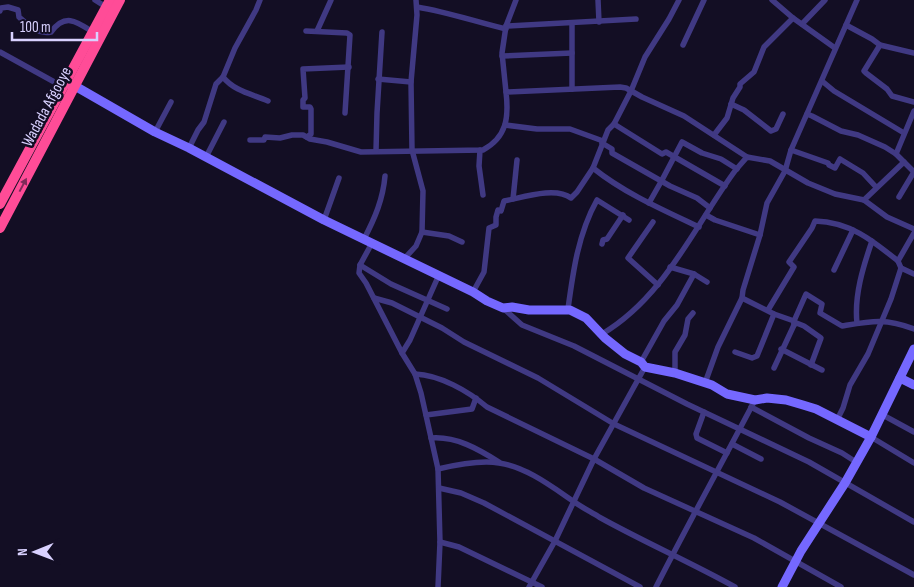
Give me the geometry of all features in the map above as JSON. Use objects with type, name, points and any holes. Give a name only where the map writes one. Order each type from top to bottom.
[{"type":"highway","name":"Wadada Afgooye","points":[[0,204],[120,0]]},
{"type":"highway","name":"Wadada Afgooye","points":[[0,228],[108,3]]},
{"type":"street","points":[[95,0],[108,3]]},
{"type":"street","points":[[189,148],[204,122],[216,84],[223,77],[235,48],[260,0]]},
{"type":"street","points":[[317,31],[331,0]]},
{"type":"street","points":[[404,260],[416,246],[422,232],[423,191],[412,150],[411,82],[416,0]]},
{"type":"street","points":[[250,140],[264,140],[265,137],[280,138],[303,135],[361,152],[480,150],[491,146],[498,139],[505,125],[508,110],[502,56],[506,27],[516,0]]},
{"type":"street","points":[[598,0],[598,22]]},
{"type":"street","points":[[473,292],[484,272],[489,228],[496,225],[498,210],[501,211],[504,201],[513,200],[525,195],[555,193],[571,198],[577,192],[593,168],[608,130],[614,124],[631,91],[645,57],[669,20],[679,0]]},
{"type":"street","points":[[683,45],[704,0]]},
{"type":"street","points":[[772,0],[793,18],[836,48]]},
{"type":"street","points":[[802,24],[825,0]]},
{"type":"street","points":[[705,383],[718,347],[742,298],[760,235],[767,202],[784,171],[791,150],[857,0]]},
{"type":"street","points":[[0,11],[1,8],[8,7],[18,10],[19,17],[33,29],[45,33],[51,32],[62,20],[69,19],[93,32]]},
{"type":"street","points":[[417,8],[443,11],[471,21],[506,27],[636,19]]},
{"type":"street","points":[[714,135],[727,118],[740,84],[754,72],[764,47],[793,18]]},
{"type":"street","points":[[572,23],[572,89]]},
{"type":"street","points":[[846,25],[880,45],[914,53]]},
{"type":"street","points":[[306,31],[347,33],[350,35],[345,113]]},
{"type":"street","points":[[376,151],[378,80],[382,32]]},
{"type":"street","points":[[880,45],[864,71],[892,96],[914,102]]},
{"type":"street","points":[[0,52],[58,84],[189,148],[324,220],[473,292],[503,308],[522,325],[574,346],[639,380],[809,462],[914,522]]},
{"type":"street","points":[[502,56],[572,53]]},
{"type":"street","points":[[307,137],[311,134],[311,109],[310,107],[303,107],[302,100],[305,98],[303,69],[349,68]]},
{"type":"street","points":[[223,77],[227,82],[243,92],[268,101]]},
{"type":"street","points":[[378,80],[411,82]]},
{"type":"street","points":[[822,81],[834,91],[904,133]]},
{"type":"street","points":[[506,92],[626,88],[684,116],[747,157],[770,161],[784,171],[835,194],[864,200],[886,217],[914,229]]},
{"type":"street","points":[[155,132],[171,102]]},
{"type":"street","points":[[731,104],[744,110],[771,131],[776,129],[783,114]]},
{"type":"street","points":[[896,154],[914,111]]},
{"type":"street","points":[[807,114],[841,131],[858,134],[896,154],[914,172],[899,197]]},
{"type":"street","points":[[206,157],[224,122]]},
{"type":"street","points":[[614,124],[653,150],[662,154],[666,152],[725,186]]},
{"type":"street","points":[[505,125],[537,129],[570,129],[603,142],[612,149],[612,153],[697,198],[710,208]]},
{"type":"street","points":[[648,203],[682,142],[702,153],[722,159],[738,169]]},
{"type":"street","points":[[480,150],[479,166],[483,195]]},
{"type":"street","points":[[791,150],[828,163],[835,168],[840,159],[862,173],[876,187]]},
{"type":"street","points":[[602,334],[631,314],[658,285],[725,186],[747,157]]},
{"type":"street","points":[[513,200],[517,160]]},
{"type":"street","points":[[864,200],[904,162]]},
{"type":"street","points":[[593,168],[602,176],[648,203],[699,227]]},
{"type":"street","points":[[364,239],[381,202],[385,176]]},
{"type":"street","points":[[324,220],[339,178]]},
{"type":"street","points":[[568,309],[575,259],[583,231],[597,200],[629,220]]},
{"type":"street","points":[[706,214],[715,220],[760,235]]},
{"type":"street","points":[[602,244],[603,240],[607,239],[623,215]]},
{"type":"street","points":[[768,310],[794,267],[789,262],[812,228],[814,220],[830,221],[853,230],[872,241],[898,261],[901,268],[914,274]]},
{"type":"street","points":[[652,222],[628,258],[658,285]]},
{"type":"street","points":[[834,270],[853,230]]},
{"type":"street","points":[[422,232],[449,236],[462,242]]},
{"type":"street","points":[[898,261],[914,233]]},
{"type":"street","points":[[857,323],[858,314],[855,306],[858,287],[872,241]]},
{"type":"street","points":[[372,243],[360,265],[359,273],[415,374],[421,393],[438,469],[440,542],[438,586],[447,587]]},
{"type":"street","points":[[360,265],[391,284],[447,309]]},
{"type":"street","points":[[670,267],[694,274],[707,282]]},
{"type":"street","points":[[837,420],[850,385],[868,354],[882,321],[901,268]]},
{"type":"street","points":[[530,584],[555,541],[594,459],[639,380],[643,364],[664,321],[677,305],[694,274]]},
{"type":"street","points":[[402,353],[410,340],[438,276]]},
{"type":"street","points":[[774,368],[806,294],[822,304],[820,313],[842,326],[868,321],[882,321],[893,322],[914,329]]},
{"type":"street","points":[[374,298],[392,303],[442,328],[464,342],[538,378],[614,424],[819,522],[914,575]]},
{"type":"street","points":[[742,298],[804,326],[821,338],[811,365]]},
{"type":"street","points":[[503,308],[512,306],[529,310],[568,309],[586,318],[625,354],[643,364],[705,383],[727,394],[753,403],[800,434],[836,450],[856,462]]},
{"type":"street","points":[[675,373],[675,352],[685,335],[688,319],[692,313]]},
{"type":"street","points":[[735,352],[748,358],[757,356],[774,314]]},
{"type":"street","points":[[782,587],[795,561],[871,437],[914,349]]},
{"type":"street","points":[[781,350],[822,370]]},
{"type":"street","points":[[415,374],[446,382],[476,398],[487,407],[594,459],[644,488],[754,538],[841,587]]},
{"type":"street","points":[[900,378],[914,385]]},
{"type":"street","points":[[426,415],[472,409],[476,398]]},
{"type":"street","points":[[656,587],[715,472],[741,429],[753,403],[767,398],[786,400],[816,409],[871,437],[914,463]]},
{"type":"street","points":[[704,412],[697,438],[727,453]]},
{"type":"street","points":[[881,414],[914,432]]},
{"type":"street","points":[[431,438],[452,439],[483,452],[500,463],[540,479],[574,502],[735,587]]},
{"type":"street","points":[[732,444],[761,460]]},
{"type":"street","points":[[438,469],[487,462],[500,463]]},
{"type":"street","points":[[439,488],[461,493],[484,503],[640,587]]},
{"type":"street","points":[[440,542],[459,547],[530,584],[542,587]]}]
